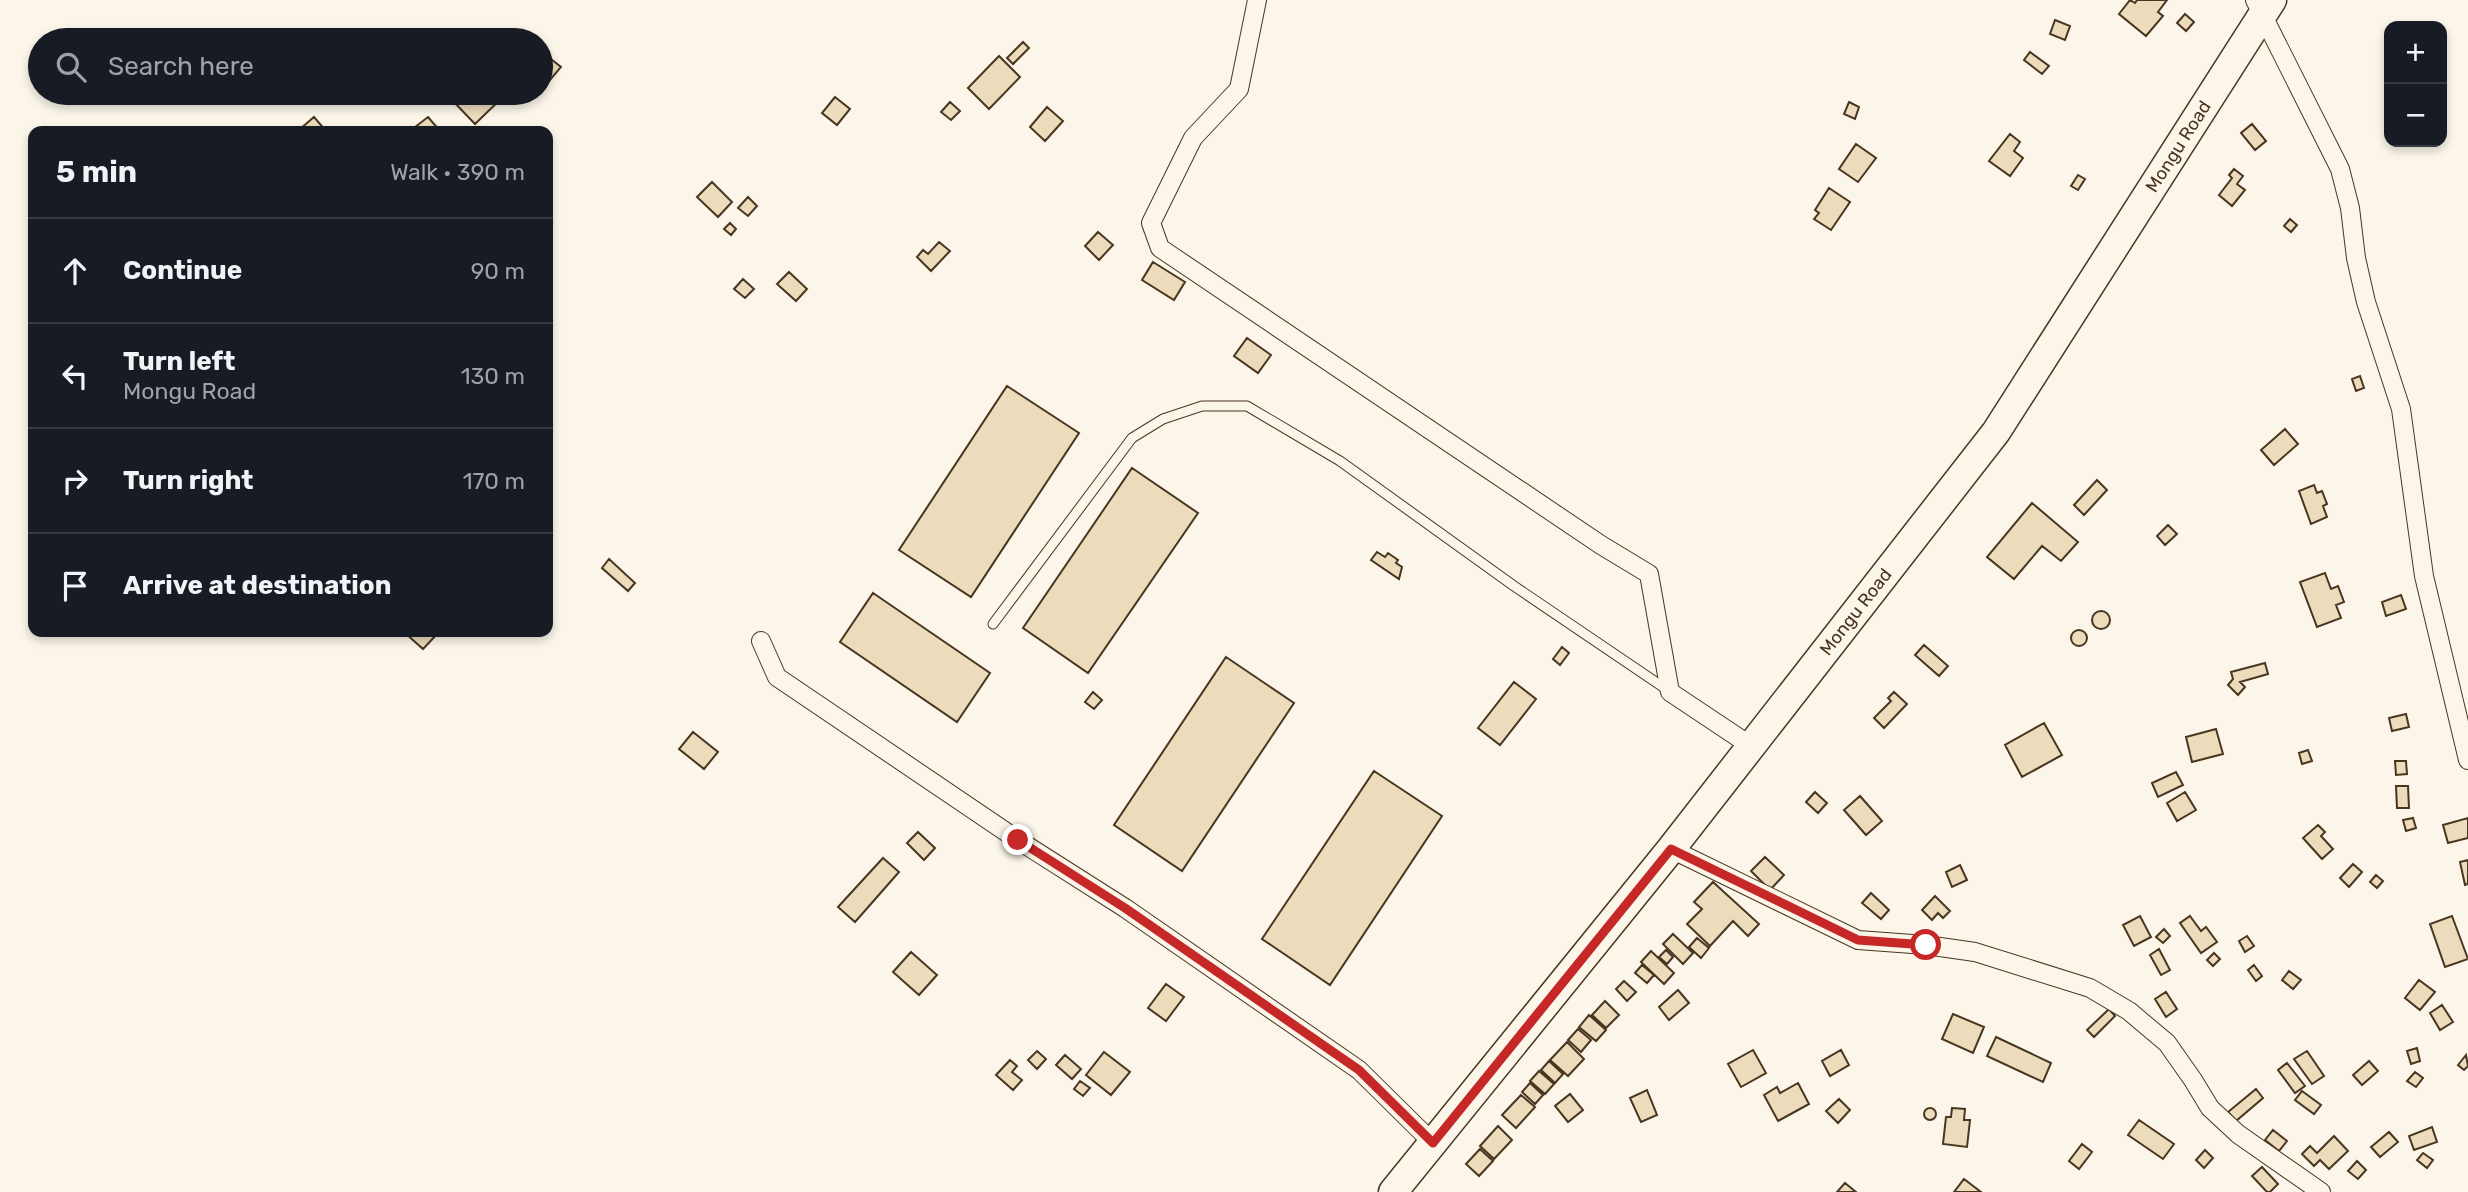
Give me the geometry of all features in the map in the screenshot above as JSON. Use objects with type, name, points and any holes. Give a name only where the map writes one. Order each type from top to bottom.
[{"type":"main road","name":"Mongu Road","points":[[1393,1192],[1671,849],[1996,432],[2263,5]]},
{"type":"street","points":[[1257,0],[1239,89],[1193,138],[1151,223],[1160,248],[1601,545],[1649,574],[1671,692],[1751,746]]},
{"type":"street","points":[[2263,5],[2340,169],[2350,208],[2356,258],[2366,302],[2401,409],[2424,576],[2468,760]]},
{"type":"street","points":[[761,641],[777,677],[1007,833],[1125,908],[1359,1070],[1433,1143]]},
{"type":"street","points":[[1671,849],[1858,940],[1975,952],[2090,988],[2129,1012],[2167,1043],[2210,1108],[2238,1134],[2321,1192]]},
{"type":"lane","points":[[993,624],[1132,438],[1163,419],[1202,406],[1247,406],[1340,461],[1514,586],[1671,692]]},
{"type":"building","points":[[2130,0],[2135,3],[2137,0],[2167,0],[2158,12],[2163,16],[2146,36],[2119,14]]},
{"type":"building","points":[[2185,14],[2194,22],[2186,31],[2177,23]]},
{"type":"building","points":[[2055,20],[2070,26],[2065,40],[2050,34]]},
{"type":"building","points":[[1023,42],[1029,48],[1013,64],[1007,58]]},
{"type":"building","points":[[2030,52],[2049,66],[2042,74],[2024,60]]},
{"type":"building","points":[[999,56],[1020,77],[989,109],[968,88]]},
{"type":"building","points":[[553,61],[561,67],[553,76]]},
{"type":"building","points":[[835,97],[850,109],[837,125],[822,113]]},
{"type":"building","points":[[950,102],[960,111],[951,120],[941,112]]},
{"type":"building","points":[[1849,102],[1859,107],[1855,119],[1844,114]]},
{"type":"building","points":[[457,105],[495,105],[475,124]]},
{"type":"building","points":[[1047,107],[1063,121],[1045,141],[1030,127]]},
{"type":"building","points":[[314,117],[322,126],[304,126]]},
{"type":"building","points":[[428,117],[436,126],[416,126]]},
{"type":"building","points":[[2252,124],[2266,141],[2255,150],[2241,133]]},
{"type":"building","points":[[2010,134],[2020,142],[2014,151],[2023,158],[2010,176],[1989,161]]},
{"type":"building","points":[[1856,144],[1876,158],[1858,182],[1839,169]]},
{"type":"building","points":[[2234,169],[2243,176],[2237,184],[2245,190],[2232,206],[2219,195],[2232,178],[2229,175]]},
{"type":"building","points":[[2078,175],[2085,179],[2078,190],[2071,186]]},
{"type":"building","points":[[712,182],[732,202],[718,217],[697,197]]},
{"type":"building","points":[[1829,188],[1850,202],[1831,230],[1814,219],[1819,213],[1815,210]]},
{"type":"building","points":[[748,197],[757,206],[748,216],[738,208]]},
{"type":"building","points":[[2290,219],[2297,225],[2291,232],[2284,226]]},
{"type":"building","points":[[730,223],[736,229],[731,235],[724,229]]},
{"type":"building","points":[[1098,232],[1113,245],[1099,260],[1085,246]]},
{"type":"building","points":[[939,242],[950,251],[931,271],[917,257],[923,250],[928,254]]},
{"type":"building","points":[[1153,262],[1185,282],[1174,300],[1142,280]]},
{"type":"building","points":[[789,272],[807,289],[796,301],[777,284]]},
{"type":"building","points":[[743,279],[754,289],[745,298],[734,289]]},
{"type":"building","points":[[1247,338],[1271,355],[1258,373],[1234,356]]},
{"type":"building","points":[[2360,376],[2364,388],[2356,391],[2352,379]]},
{"type":"building","points":[[1007,386],[1079,433],[971,597],[899,550]]},
{"type":"building","points":[[2285,429],[2298,444],[2274,465],[2261,450]]},
{"type":"building","points":[[1132,468],[1198,513],[1088,673],[1023,628]]},
{"type":"building","points":[[2097,480],[2107,490],[2084,515],[2074,505]]},
{"type":"building","points":[[2314,485],[2317,493],[2322,491],[2327,504],[2323,506],[2327,517],[2311,524],[2299,491]]},
{"type":"building","points":[[2032,503],[2078,542],[2061,561],[2042,546],[2014,579],[1987,557]]},
{"type":"building","points":[[2168,525],[2177,534],[2165,545],[2157,536]]},
{"type":"building","points":[[1377,552],[1385,557],[1388,553],[1398,560],[1396,563],[1402,567],[1399,579],[1371,560]]},
{"type":"building","points":[[609,559],[635,583],[628,591],[602,568]]},
{"type":"building","points":[[2325,573],[2331,589],[2338,586],[2344,602],[2336,605],[2341,618],[2317,627],[2300,582]]},
{"type":"building","points":[[873,593],[990,673],[957,722],[840,642]]},
{"type":"building","points":[[2401,595],[2406,609],[2386,616],[2382,602]]},
{"type":"building","points":[[2101,611],[2107,614],[2110,620],[2107,626],[2101,629],[2095,626],[2092,620],[2095,614]]},
{"type":"building","points":[[2076,630],[2082,630],[2087,638],[2085,644],[2076,646],[2071,641],[2071,635]]},
{"type":"building","points":[[410,637],[434,637],[423,649]]},
{"type":"building","points":[[1924,645],[1948,666],[1939,676],[1915,655]]},
{"type":"building","points":[[1562,647],[1569,653],[1560,665],[1553,659]]},
{"type":"building","points":[[1226,657],[1294,703],[1182,871],[1114,825]]},
{"type":"building","points":[[2265,663],[2268,674],[2240,682],[2245,687],[2238,695],[2228,685],[2233,679],[2231,672]]},
{"type":"building","points":[[1514,682],[1536,699],[1500,745],[1478,728]]},
{"type":"building","points":[[1093,692],[1102,700],[1094,709],[1085,702]]},
{"type":"building","points":[[1894,692],[1907,704],[1884,728],[1874,718],[1891,701],[1888,698]]},
{"type":"building","points":[[2406,714],[2409,727],[2392,731],[2389,718]]},
{"type":"building","points":[[2044,723],[2062,755],[2022,777],[2005,745]]},
{"type":"building","points":[[2216,729],[2223,754],[2192,762],[2186,737]]},
{"type":"building","points":[[693,732],[718,752],[704,769],[679,749]]},
{"type":"building","points":[[2308,750],[2312,761],[2302,764],[2299,753]]},
{"type":"building","points":[[2395,761],[2406,761],[2407,774],[2396,775]]},
{"type":"building","points":[[1374,771],[1442,816],[1330,985],[1262,939]]},
{"type":"building","points":[[2176,772],[2183,785],[2158,797],[2152,783]]},
{"type":"building","points":[[2396,786],[2408,786],[2409,808],[2397,808]]},
{"type":"building","points":[[1815,792],[1827,803],[1818,813],[1806,802]]},
{"type":"building","points":[[2185,792],[2196,810],[2177,821],[2167,803]]},
{"type":"building","points":[[1860,796],[1882,821],[1866,835],[1844,810]]},
{"type":"building","points":[[2413,818],[2416,828],[2406,831],[2403,820]]},
{"type":"building","points":[[2468,818],[2468,838],[2448,843],[2443,825]]},
{"type":"building","points":[[2318,825],[2325,832],[2321,836],[2333,849],[2322,859],[2303,838]]},
{"type":"building","points":[[918,832],[935,848],[924,860],[907,843]]},
{"type":"building","points":[[1765,857],[1784,875],[1770,890],[1751,871]]},
{"type":"building","points":[[883,858],[899,872],[855,922],[838,907]]},
{"type":"building","points":[[2468,860],[2468,884],[2465,885],[2460,862]]},
{"type":"building","points":[[2353,864],[2362,872],[2349,887],[2340,878]]},
{"type":"building","points":[[1960,865],[1967,880],[1952,887],[1946,872]]},
{"type":"building","points":[[2376,875],[2383,881],[2377,888],[2370,882]]},
{"type":"building","points":[[1713,882],[1759,924],[1748,936],[1733,921],[1710,946],[1687,924],[1702,909],[1694,902]]},
{"type":"building","points":[[1871,893],[1889,910],[1881,919],[1862,903]]},
{"type":"building","points":[[1935,896],[1950,911],[1943,918],[1938,913],[1932,920],[1922,910]]},
{"type":"building","points":[[2140,916],[2151,937],[2134,946],[2123,925]]},
{"type":"building","points":[[2190,916],[2201,931],[2206,927],[2217,942],[2201,953],[2180,923]]},
{"type":"building","points":[[2452,916],[2468,959],[2445,967],[2430,924]]},
{"type":"building","points":[[2164,929],[2170,936],[2163,943],[2156,937]]},
{"type":"building","points":[[1673,934],[1693,953],[1683,964],[1663,944]]},
{"type":"building","points":[[2247,936],[2254,946],[2245,952],[2239,941]]},
{"type":"building","points":[[1697,938],[1709,948],[1701,958],[1689,947]]},
{"type":"building","points":[[2159,949],[2170,970],[2161,975],[2150,955]]},
{"type":"building","points":[[1666,950],[1673,957],[1667,964],[1659,957]]},
{"type":"building","points":[[1651,951],[1674,973],[1664,984],[1641,962]]},
{"type":"building","points":[[911,952],[937,975],[919,995],[893,972]]},
{"type":"building","points":[[2214,953],[2220,959],[2213,966],[2207,960]]},
{"type":"building","points":[[1642,965],[1654,975],[1647,983],[1635,973]]},
{"type":"building","points":[[2254,965],[2262,976],[2256,981],[2248,970]]},
{"type":"building","points":[[2289,971],[2301,980],[2293,989],[2282,980]]},
{"type":"building","points":[[2419,980],[2435,992],[2420,1010],[2405,998]]},
{"type":"building","points":[[1624,981],[1636,992],[1627,1001],[1616,989]]},
{"type":"building","points":[[1166,984],[1184,997],[1166,1021],[1148,1008]]},
{"type":"building","points":[[1678,990],[1689,1003],[1669,1020],[1659,1007]]},
{"type":"building","points":[[2166,992],[2177,1009],[2166,1017],[2155,999]]},
{"type":"building","points":[[1605,1001],[1619,1015],[1606,1028],[1592,1015]]},
{"type":"building","points":[[2442,1005],[2453,1022],[2440,1030],[2430,1013]]},
{"type":"building","points":[[2109,1009],[2115,1016],[2094,1037],[2087,1030]]},
{"type":"building","points":[[1953,1014],[1984,1027],[1973,1053],[1942,1039]]},
{"type":"building","points":[[1589,1015],[1606,1030],[1596,1041],[1579,1027]]},
{"type":"building","points":[[1578,1029],[1591,1040],[1581,1052],[1568,1040]]},
{"type":"building","points":[[1996,1037],[2051,1063],[2043,1082],[1987,1056]]},
{"type":"building","points":[[1567,1042],[1584,1059],[1568,1076],[1550,1060]]},
{"type":"building","points":[[2417,1048],[2420,1061],[2411,1064],[2407,1051]]},
{"type":"building","points":[[1753,1050],[1766,1073],[1741,1087],[1728,1064]]},
{"type":"building","points":[[1841,1050],[1849,1065],[1830,1076],[1822,1061]]},
{"type":"building","points":[[1037,1051],[1046,1059],[1037,1069],[1028,1060]]},
{"type":"building","points":[[2307,1051],[2324,1076],[2312,1084],[2294,1059]]},
{"type":"building","points":[[1104,1052],[1130,1072],[1111,1095],[1086,1075]]},
{"type":"building","points":[[1065,1055],[1081,1069],[1072,1079],[1056,1065]]},
{"type":"building","points":[[2466,1055],[2468,1066],[2464,1070],[2458,1065]]},
{"type":"building","points":[[1010,1060],[1017,1066],[1012,1072],[1022,1080],[1013,1090],[996,1075]]},
{"type":"building","points":[[1549,1061],[1563,1074],[1555,1083],[1541,1070]]},
{"type":"building","points":[[2369,1061],[2378,1071],[2362,1085],[2353,1075]]},
{"type":"building","points":[[2287,1063],[2305,1086],[2295,1093],[2278,1070]]},
{"type":"building","points":[[1539,1071],[1554,1084],[1545,1094],[1530,1081]]},
{"type":"building","points":[[2415,1072],[2423,1078],[2416,1087],[2407,1081]]},
{"type":"building","points":[[1080,1081],[1090,1088],[1083,1096],[1074,1089]]},
{"type":"building","points":[[1530,1083],[1543,1095],[1535,1104],[1522,1092]]},
{"type":"building","points":[[1798,1083],[1809,1104],[1778,1121],[1764,1095],[1777,1087],[1780,1093]]},
{"type":"building","points":[[2256,1089],[2263,1098],[2236,1121],[2228,1112]]},
{"type":"building","points":[[1647,1090],[1657,1115],[1641,1122],[1630,1098]]},
{"type":"building","points":[[2302,1091],[2321,1105],[2314,1114],[2295,1100]]},
{"type":"building","points":[[1570,1094],[1583,1110],[1568,1122],[1555,1106]]},
{"type":"building","points":[[1521,1095],[1535,1107],[1516,1128],[1502,1115]]},
{"type":"building","points":[[1839,1099],[1850,1110],[1838,1123],[1826,1111]]},
{"type":"building","points":[[1930,1108],[1936,1114],[1930,1120],[1924,1114]]},
{"type":"building","points":[[1952,1108],[1965,1109],[1964,1120],[1970,1120],[1967,1147],[1943,1144],[1946,1117],[1951,1117]]},
{"type":"building","points":[[2139,1120],[2174,1144],[2163,1159],[2128,1135]]},
{"type":"building","points":[[1498,1126],[1512,1140],[1494,1159],[1480,1146]]},
{"type":"building","points":[[2432,1127],[2437,1142],[2414,1150],[2409,1136]]},
{"type":"building","points":[[2273,1130],[2287,1141],[2279,1151],[2265,1140]]},
{"type":"building","points":[[2389,1132],[2398,1142],[2380,1157],[2371,1147]]},
{"type":"building","points":[[2334,1136],[2348,1151],[2329,1169],[2320,1160],[2314,1166],[2302,1154],[2310,1146],[2317,1153]]},
{"type":"building","points":[[2082,1144],[2092,1152],[2079,1169],[2069,1161]]},
{"type":"building","points":[[1480,1149],[1493,1161],[1479,1176],[1466,1164]]},
{"type":"building","points":[[2205,1150],[2213,1158],[2204,1168],[2196,1160]]},
{"type":"building","points":[[2423,1153],[2433,1160],[2427,1168],[2417,1160]]},
{"type":"building","points":[[2357,1161],[2366,1170],[2358,1179],[2348,1171]]},
{"type":"building","points":[[2262,1167],[2278,1184],[2270,1192],[2252,1176]]},
{"type":"building","points":[[1964,1179],[1981,1192],[1954,1192]]},
{"type":"building","points":[[1845,1183],[1856,1192],[1837,1192]]},
{"type":"route","points":[[1018,840],[1125,908],[1359,1070],[1433,1143],[1671,849],[1858,940],[1926,945]]}]
